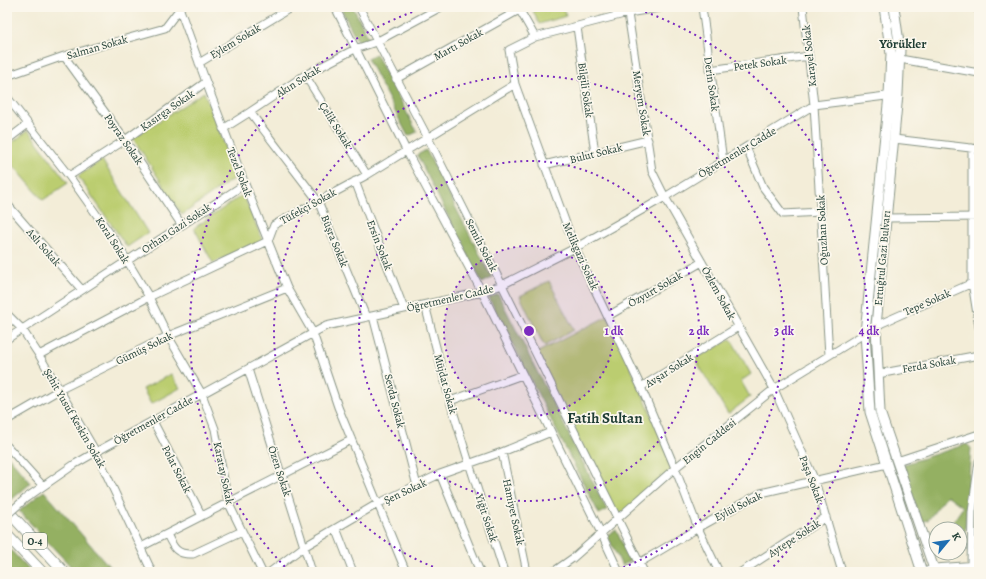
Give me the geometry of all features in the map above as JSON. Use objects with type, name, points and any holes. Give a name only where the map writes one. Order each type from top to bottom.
[{"type":"highway","name":"O-4","points":[[7,510],[64,572]]},
{"type":"highway","name":"O-4","points":[[7,535],[42,572]]},
{"type":"main road","name":"Ertuğrul Gazi Bulvarı","points":[[884,7],[891,54],[889,96],[865,333],[870,412],[923,572]]},
{"type":"main road","name":"Ertuğrul Gazi Bulvarı","points":[[894,7],[900,59],[876,326],[880,412],[934,570]]},
{"type":"street","name":"Tezel Sokak","points":[[180,7],[223,129],[268,242],[287,288],[313,333],[338,407],[406,572]]},
{"type":"street","name":"Salman Sokak","points":[[7,76],[64,56],[165,28],[180,7]]},
{"type":"street","name":"Eylem Sokak","points":[[199,63],[292,7]]},
{"type":"street","name":"Semih Sokak","points":[[335,7],[406,150],[482,292],[619,572]]},
{"type":"street","name":"Semih Sokak","points":[[359,7],[376,42],[428,138],[644,572]]},
{"type":"street","name":"Akın Sokak","points":[[223,129],[305,75],[355,49],[376,42],[441,7]]},
{"type":"street","name":"Melikgazi Sokak","points":[[665,7],[627,10],[577,27],[536,37],[509,50],[515,84],[575,248],[641,387],[698,528],[719,572]]},
{"type":"street","name":"Derin Sokak","points":[[702,7],[723,161]]},
{"type":"street","name":"Karayel Sokak","points":[[803,7],[814,105]]},
{"type":"street","points":[[971,7],[979,9]]},
{"type":"street","points":[[519,8],[536,37]]},
{"type":"street","name":"Martı Sokak","points":[[396,79],[519,8]]},
{"type":"street","name":"Meryem Sokak","points":[[627,10],[652,171],[665,197]]},
{"type":"street","name":"Bilgili Sokak","points":[[577,27],[595,153]]},
{"type":"street","name":"Poyraz Sokak","points":[[64,56],[125,140],[181,224]]},
{"type":"street","name":"Petek Sokak","points":[[710,70],[809,56]]},
{"type":"street","points":[[900,59],[979,73]]},
{"type":"street","name":"Çelik Sokak","points":[[305,75],[367,175]]},
{"type":"street","name":"Kasırga Sokak","points":[[68,176],[125,140],[206,82]]},
{"type":"street","name":"Tüfekçi Sokak","points":[[268,242],[274,225],[367,175],[515,84]]},
{"type":"street","name":"Öğretmenler Cadde","points":[[7,515],[26,498],[75,464],[326,326],[482,292],[502,285],[575,248],[665,197],[814,105],[898,94]]},
{"type":"street","name":"Koral Sokak","points":[[7,97],[68,176],[116,242],[149,297],[168,336],[202,394]]},
{"type":"street","name":"Oğuzhan Sokak","points":[[814,105],[829,355]]},
{"type":"street","name":"Büşra Sokak","points":[[250,112],[318,201],[370,317]]},
{"type":"street","points":[[7,140],[28,124]]},
{"type":"street","points":[[894,139],[976,148],[976,281],[979,327]]},
{"type":"street","name":"Bulut Sokak","points":[[544,165],[648,140]]},
{"type":"street","points":[[746,147],[763,187],[783,214],[820,212]]},
{"type":"street","name":"Ersin Sokak","points":[[355,181],[404,309]]},
{"type":"street","name":"Orhan Gazi Sokak","points":[[7,339],[181,224],[245,184]]},
{"type":"street","name":"Özlem Sokak","points":[[665,197],[774,389]]},
{"type":"street","name":"Aslı Sokak","points":[[7,204],[82,290]]},
{"type":"street","points":[[886,218],[976,218]]},
{"type":"street","points":[[39,355],[149,297],[268,242]]},
{"type":"street","name":"Özyurt Sokak","points":[[608,316],[702,262]]},
{"type":"street","name":"Tepe Sokak","points":[[876,326],[976,281]]},
{"type":"street","name":"Gümüş Sokak","points":[[7,420],[59,390],[168,336],[287,288]]},
{"type":"street","name":"Müjdat Sokak","points":[[425,305],[450,401],[469,463]]},
{"type":"street","name":"Şehit Yusuf Keskin Sokak","points":[[7,314],[22,330],[39,355],[96,452],[152,572]]},
{"type":"street","name":"Sevda Sokak","points":[[370,317],[417,486]]},
{"type":"street","name":"Engin Caddesi","points":[[553,572],[573,558],[675,468],[774,389],[876,326]]},
{"type":"street","name":"Avşar Sokak","points":[[641,387],[738,327]]},
{"type":"street","name":"Ferda Sokak","points":[[878,374],[979,355]]},
{"type":"street","name":"Özen Sokak","points":[[248,369],[312,572]]},
{"type":"street","points":[[450,401],[522,375]]},
{"type":"street","name":"Paşa Sokak","points":[[774,389],[815,481],[842,572]]},
{"type":"street","name":"Karatay Sokak","points":[[202,394],[215,430],[228,502],[262,572]]},
{"type":"street","name":"Polat Sokak","points":[[152,421],[202,516]]},
{"type":"street","name":"Şen Sokak","points":[[270,572],[304,548],[377,504],[440,474],[502,452],[551,432]]},
{"type":"street","points":[[897,461],[979,434]]},
{"type":"street","points":[[141,547],[351,440]]},
{"type":"street","points":[[7,446],[43,486]]},
{"type":"street","name":"Hamiyet Sokak","points":[[502,452],[527,572]]},
{"type":"street","points":[[970,565],[979,461]]},
{"type":"street","name":"Yiğit Sokak","points":[[469,463],[504,572]]},
{"type":"street","name":"Eylül Sokak","points":[[624,572],[761,493],[887,464]]},
{"type":"street","points":[[440,474],[480,572]]},
{"type":"street","name":"Aytepe Sokak","points":[[741,572],[826,517]]},
{"type":"street","points":[[336,528],[353,572]]},
{"type":"street","points":[[167,534],[172,545],[178,552],[185,555],[193,554],[242,531]]},
{"type":"street","points":[[923,572],[979,565]]},
{"type":"green space","points":[[340,7],[353,7],[369,39],[359,44]]},
{"type":"green space","points":[[544,7],[563,7],[566,16],[539,24],[533,11]]},
{"type":"green space","points":[[376,54],[417,132],[408,136],[367,58]]},
{"type":"green space","points":[[204,92],[237,176],[182,215],[133,138]]},
{"type":"green space","points":[[28,130],[68,183],[43,200],[7,158],[7,147]]},
{"type":"green space","points":[[426,150],[492,278],[482,283],[417,155]]},
{"type":"green space","points":[[102,160],[148,233],[127,247],[78,176]]},
{"type":"green space","points":[[241,196],[246,201],[263,241],[213,263],[194,228]]},
{"type":"green space","points":[[549,281],[574,330],[544,346],[520,296]]},
{"type":"green space","points":[[498,294],[607,510],[599,514],[489,298]]},
{"type":"green space","points":[[608,316],[675,468],[618,519],[536,353]]},
{"type":"green space","points":[[731,339],[751,374],[741,381],[750,397],[728,414],[695,359]]},
{"type":"green space","points":[[171,374],[180,388],[151,404],[143,389]]},
{"type":"green space","points":[[967,444],[971,448],[966,521],[953,521],[963,507],[947,495],[928,520],[921,522],[903,468],[905,464]]},
{"type":"green space","points":[[7,455],[31,483],[10,501],[7,498]]},
{"type":"green space","points":[[44,491],[114,572],[76,572],[19,511]]},
{"type":"green space","points":[[616,530],[630,560],[622,566],[607,535]]},
{"type":"green space","points":[[7,546],[31,572],[7,572]]},
{"type":"district","name":"Yörükler","points":[[903,43]]},
{"type":"district","name":"Fatih Sultan","points":[[605,418]]}]
